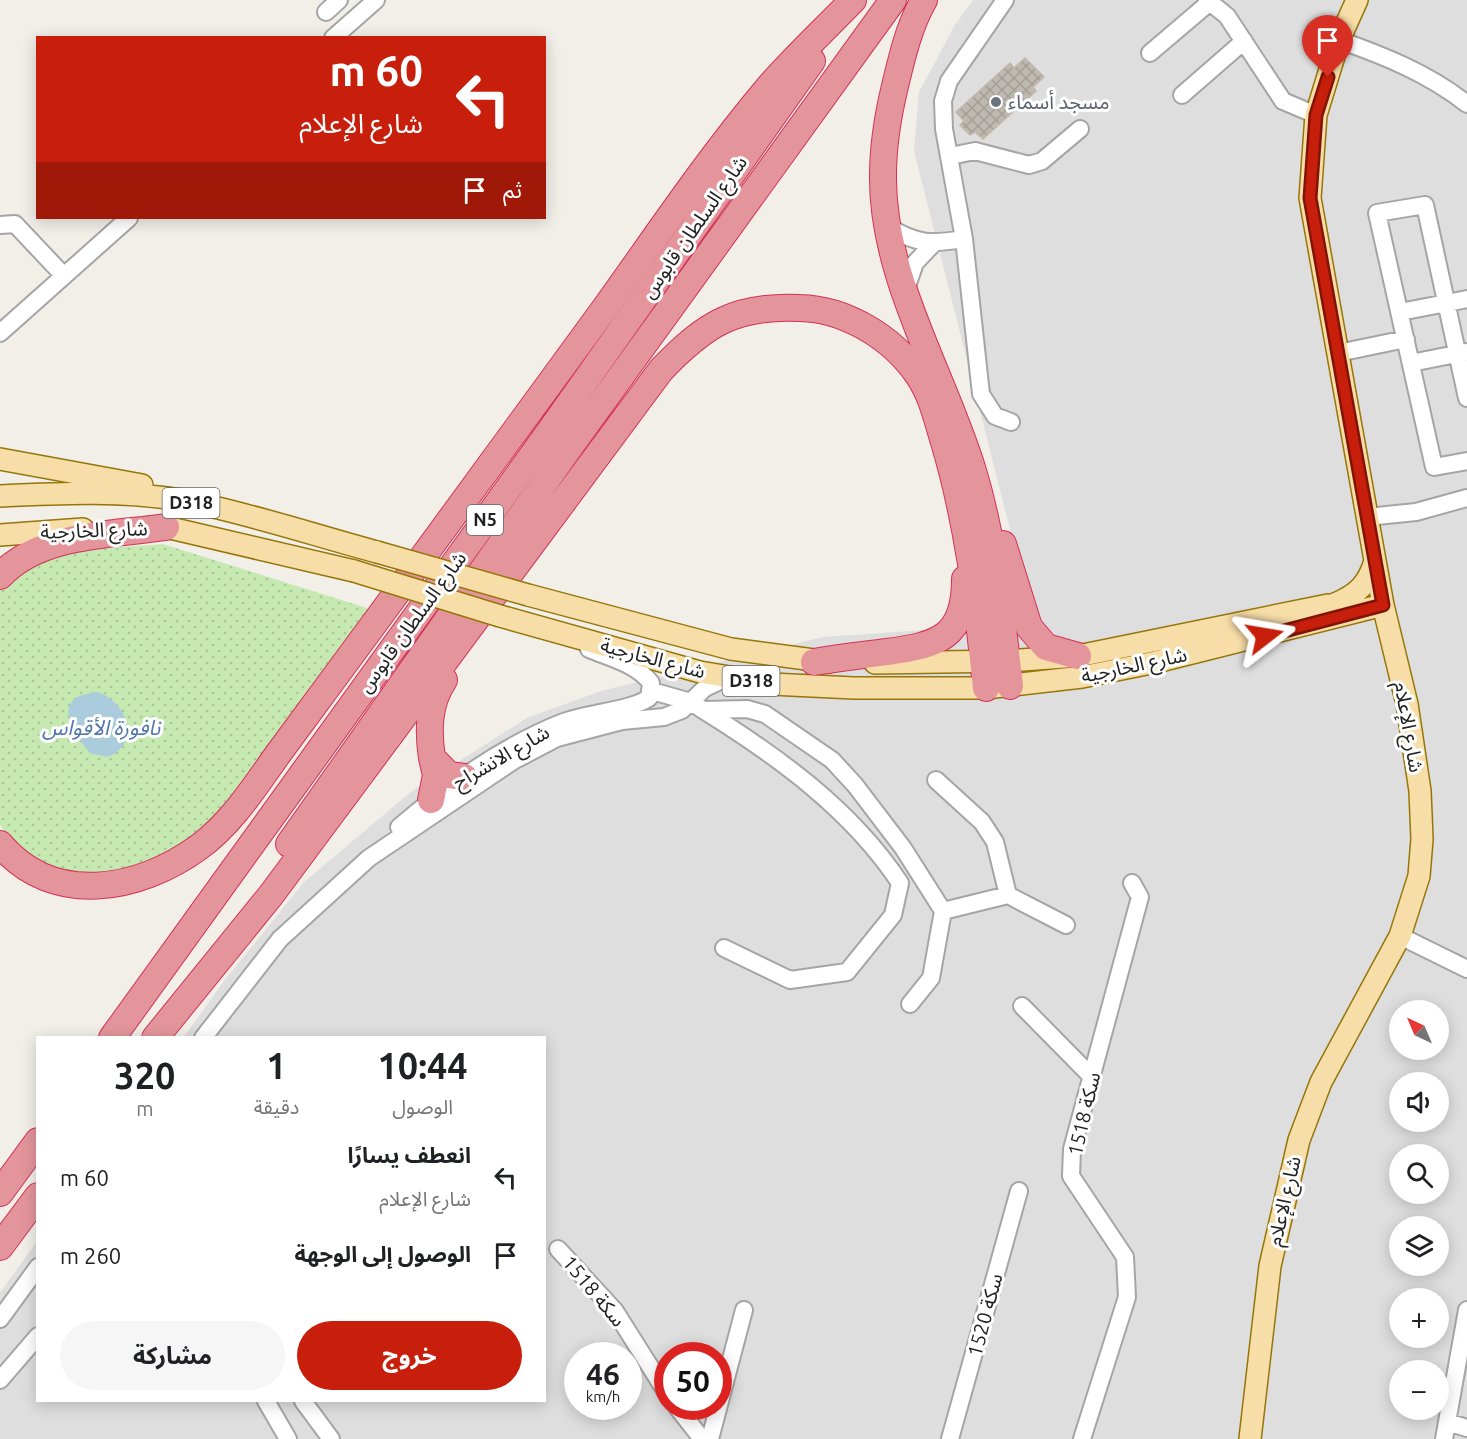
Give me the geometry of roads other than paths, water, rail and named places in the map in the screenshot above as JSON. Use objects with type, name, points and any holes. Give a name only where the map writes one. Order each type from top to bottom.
[{"type":"highway","points":[[0,844],[24,868],[42,876],[93,887],[144,878],[202,845],[221,827],[268,768],[694,184],[768,88],[854,0]]},
{"type":"highway","name":"شارع السلطان قابوس","points":[[113,1036],[559,419],[854,0]]},
{"type":"highway","name":"شارع السلطان قابوس","points":[[155,1036],[565,454],[893,0]]},
{"type":"highway","points":[[924,0],[906,41],[890,108],[883,177],[889,227],[905,293],[972,468],[978,599],[997,674]]},
{"type":"highway","points":[[897,79],[940,0]]},
{"type":"highway","points":[[156,1036],[271,895],[661,370],[684,346],[714,324],[740,313],[768,306],[812,308],[852,320],[882,338],[900,354],[918,375],[932,402],[973,508],[1003,546],[1029,627],[1046,647],[1078,656]]},
{"type":"highway","points":[[814,662],[918,647],[937,642],[948,633],[961,615],[965,597],[973,508]]},
{"type":"highway","points":[[0,576],[25,555],[45,547],[166,527]]},
{"type":"highway","points":[[431,800],[436,775],[432,758],[430,717],[438,689],[475,634],[505,582]]},
{"type":"highway","points":[[432,758],[449,775],[464,777]]},
{"type":"highway","points":[[0,1194],[36,1145]]},
{"type":"highway","points":[[0,1247],[36,1199]]},
{"type":"main road","name":"شارع الإعلام","points":[[1250,1439],[1269,1266],[1299,1140],[1321,1082],[1400,936],[1419,876],[1422,839],[1420,791],[1408,715],[1382,599],[1310,198],[1316,115],[1339,40],[1357,0]]},
{"type":"main road","points":[[3,460],[139,484],[185,501]]},
{"type":"main road","name":"شارع الخارجية","points":[[0,496],[93,493],[185,501],[731,649],[814,662],[1082,677],[1287,631],[1331,611]]},
{"type":"main road","name":"شارع الخارجية","points":[[0,535],[100,527],[166,527],[354,571],[500,616],[700,672],[809,686],[997,674],[1078,656],[1331,611],[1382,599]]},
{"type":"main road","points":[[1331,611],[1362,589],[1370,578],[1375,560]]},
{"type":"main road","points":[[1331,611],[1366,622],[1392,639]]},
{"type":"street","points":[[326,12],[339,0]]},
{"type":"street","points":[[335,36],[376,0]]},
{"type":"street","points":[[1005,0],[949,81],[943,101],[944,129],[964,239],[981,394],[995,416],[1011,422]]},
{"type":"street","points":[[1150,53],[1208,1],[1227,16],[1283,101],[1316,115]]},
{"type":"street","points":[[1339,40],[1385,56],[1448,89],[1467,104]]},
{"type":"street","points":[[1182,95],[1244,41]]},
{"type":"street","points":[[950,156],[975,151],[1029,165],[1042,161],[1080,129]]},
{"type":"street","points":[[1467,398],[1462,352],[1446,302],[1425,205],[1377,213],[1434,467],[1467,461]]},
{"type":"street","points":[[3,328],[128,219]]},
{"type":"street","points":[[0,225],[15,224],[24,231],[64,276]]},
{"type":"street","points":[[889,227],[906,237],[932,244],[964,239]]},
{"type":"street","points":[[905,293],[915,263],[932,244]]},
{"type":"street","points":[[1400,312],[1467,299]]},
{"type":"street","points":[[1338,353],[1406,339]]},
{"type":"street","points":[[1411,363],[1462,352]]},
{"type":"street","points":[[1367,517],[1416,512],[1467,498]]},
{"type":"street","points":[[532,625],[637,669],[651,683],[652,691],[697,706],[747,710],[765,714],[832,760],[855,785],[903,848],[943,911],[931,978],[910,1004]]},
{"type":"street","name":"شارع الانشراح","points":[[369,858],[513,761],[557,738],[622,721],[664,717],[697,706],[705,688],[728,677]]},
{"type":"street","name":"شارع الانشراح","points":[[205,1036],[280,939],[431,800],[464,777],[537,733],[594,712],[641,703],[649,699],[652,691]]},
{"type":"street","points":[[697,706],[793,770],[854,826],[886,861],[900,883],[893,915],[848,972],[790,980],[724,948]]},
{"type":"street","points":[[936,780],[982,822],[995,842],[1008,895]]},
{"type":"street","points":[[402,837],[423,815],[431,800]]},
{"type":"street","name":"سكة 1518","points":[[1082,1439],[1127,1297],[1125,1257],[1071,1176],[1072,1149],[1140,897],[1132,883]]},
{"type":"street","points":[[943,911],[1008,895],[1066,925]]},
{"type":"street","points":[[1400,936],[1467,969]]},
{"type":"street","points":[[1022,1006],[1092,1077]]},
{"type":"street","name":"سكة 1520","points":[[950,1439],[1019,1191]]},
{"type":"street","name":"سكة 1518","points":[[558,1249],[615,1311],[654,1373]]},
{"type":"street","points":[[0,1319],[36,1270]]},
{"type":"street","points":[[710,1439],[744,1310]]},
{"type":"street","points":[[1444,1439],[1467,1310]]},
{"type":"street","points":[[0,1380],[36,1338]]},
{"type":"street","points":[[267,1402],[288,1439]]},
{"type":"street","points":[[304,1402],[331,1439]]},
{"type":"street","points":[[687,1420],[702,1439]]},
{"type":"street","points":[[1447,1422],[1467,1428]]},
{"type":"water","name":"نافورة الأقواس","points":[[97,692],[116,703],[127,722],[128,732],[125,742],[119,750],[108,757],[90,753],[77,735],[69,716],[69,708],[73,701],[82,695]]},
{"type":"place","name":"مسجد أسماء","points":[[996,102]]}]
